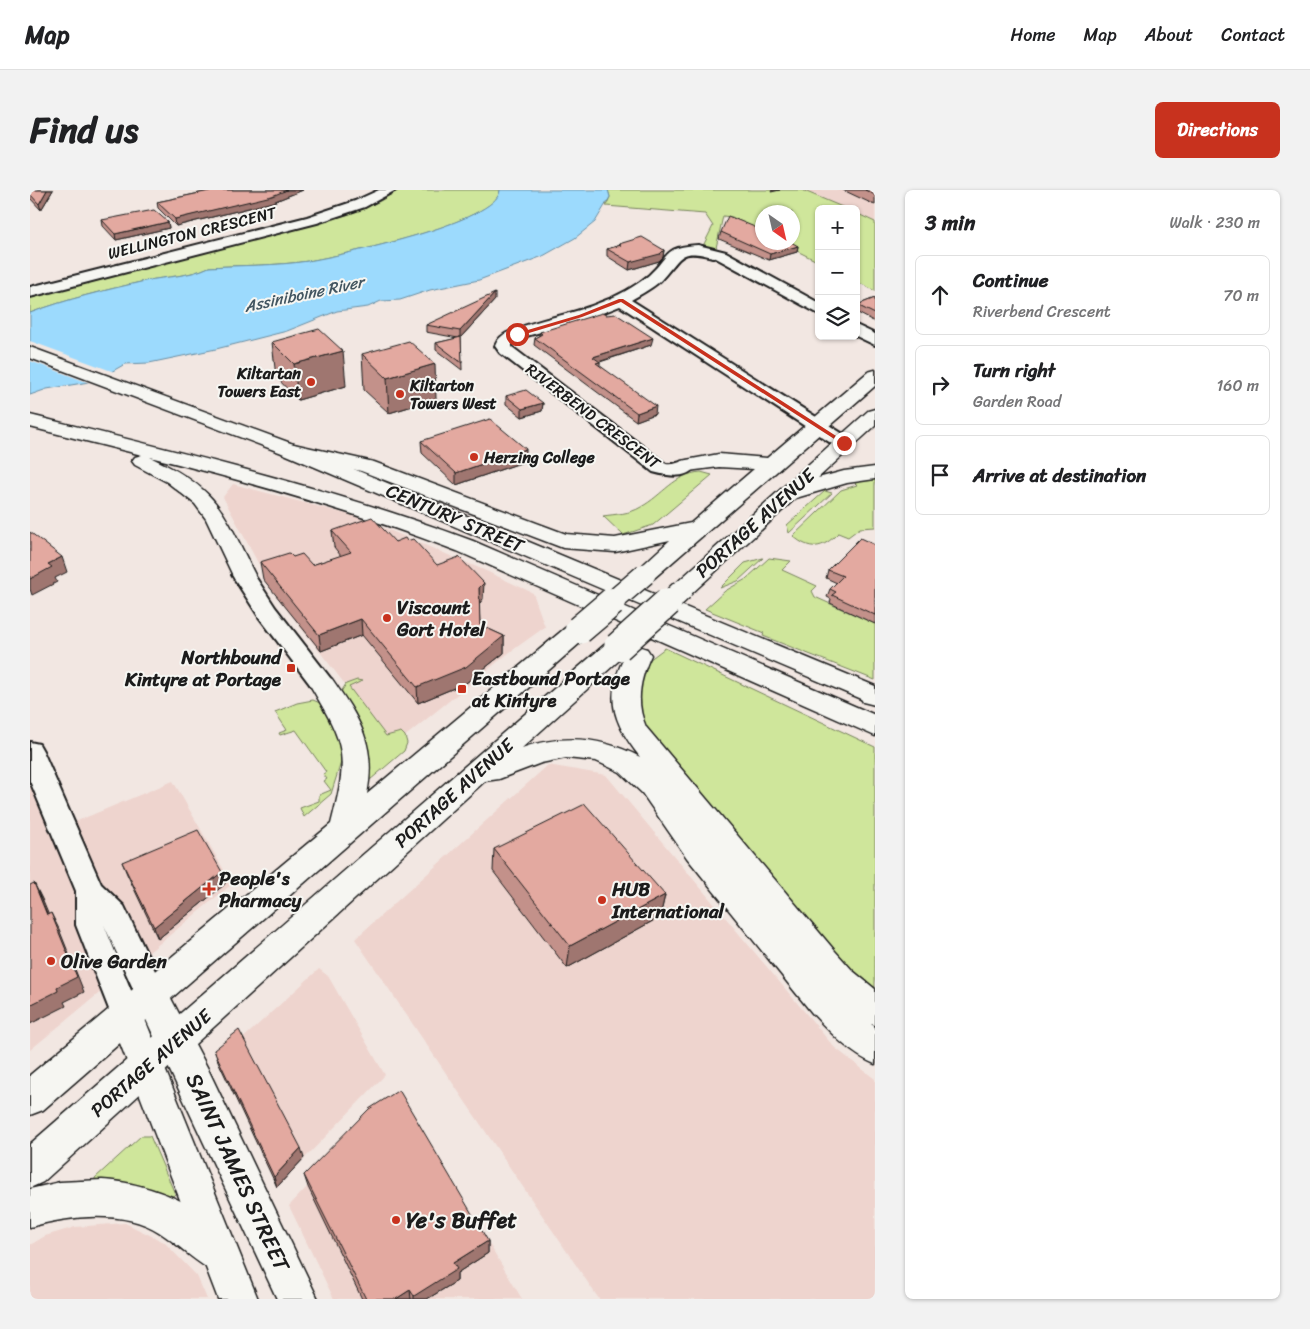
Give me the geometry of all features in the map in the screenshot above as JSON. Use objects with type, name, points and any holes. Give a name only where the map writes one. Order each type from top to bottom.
[{"type":"main road","name":"CENTURY STREET","points":[[30,352],[289,449],[874,696]]},
{"type":"main road","name":"PORTAGE AVENUE","points":[[30,1098],[152,996],[875,376]]},
{"type":"main road","name":"PORTAGE AVENUE","points":[[30,1169],[176,1042],[466,782],[628,651],[676,594],[875,415]]},
{"type":"main road","points":[[30,421],[89,436],[159,460],[208,505],[222,528],[242,576]]},
{"type":"main road","points":[[289,449],[367,466],[563,541],[615,545],[698,528]]},
{"type":"main road","name":"CENTURY STREET","points":[[159,460],[333,499],[426,530],[875,726]]},
{"type":"main road","points":[[688,465],[708,461],[729,460],[771,465]]},
{"type":"main road","points":[[688,465],[704,468],[719,474],[739,492]]},
{"type":"main road","points":[[789,494],[844,477],[875,472]]},
{"type":"main road","points":[[628,651],[630,671],[625,696],[627,718],[634,732],[823,960],[842,981],[875,1010]]},
{"type":"main road","points":[[323,685],[349,727],[358,753],[357,774],[344,831]]},
{"type":"main road","points":[[466,782],[533,753],[566,746],[603,753],[627,763],[649,782],[698,850],[824,1002],[848,1027],[875,1048]]},
{"type":"main road","name":"SAINT JAMES STREET","points":[[152,996],[176,1042],[298,1299]]},
{"type":"main road","name":"SAINT JAMES STREET","points":[[127,1017],[145,1069],[238,1299]]},
{"type":"main road","points":[[30,1208],[46,1203],[103,1198],[141,1202],[168,1214],[219,1254]]},
{"type":"street","name":"WELLINGTON CRESCENT","points":[[30,292],[312,220],[360,204],[389,190]]},
{"type":"street","name":"RIVERBEND CRESCENT","points":[[688,465],[673,472],[660,468],[503,346],[505,341],[517,334],[580,316],[621,300],[654,278],[677,252],[698,249],[721,255],[815,307]]},
{"type":"street","points":[[621,300],[844,443]]},
{"type":"street","points":[[860,332],[875,340]]},
{"type":"street","points":[[242,576],[266,612],[323,685]]},
{"type":"street","name":"SAINT JAMES STREET","points":[[30,752],[90,890],[114,914],[152,996]]},
{"type":"street","name":"SAINT JAMES STREET","points":[[90,890],[90,925],[127,1017]]},
{"type":"shaded area","points":[[802,190],[875,190],[875,222],[860,215],[860,205],[836,205]]},
{"type":"shaded area","points":[[233,484],[358,517],[484,570],[533,593],[545,627],[510,652],[393,746],[274,593],[223,497]]},
{"type":"shaded area","points":[[30,751],[63,827],[173,781],[232,884],[30,1050]]},
{"type":"shaded area","points":[[548,765],[606,775],[834,1047],[875,1079],[875,1299],[599,1299],[355,939]]},
{"type":"shaded area","points":[[319,969],[328,976],[385,1075],[277,1187],[218,1061]]},
{"type":"shaded area","name":"Ye's Buffet","points":[[398,1091],[522,1299],[334,1299],[289,1206]]},
{"type":"shaded area","points":[[125,1223],[164,1242],[197,1276],[207,1299],[30,1299],[30,1245],[45,1236],[75,1227]]},
{"type":"green space","points":[[399,190],[500,190],[493,202],[474,214],[415,236],[382,245],[296,263],[209,267],[185,275],[145,281],[101,291],[30,313],[30,296],[350,214],[380,201]]},
{"type":"green space","points":[[608,190],[802,190],[838,205],[815,205],[815,260],[795,250],[800,250],[800,205],[755,205],[755,229],[732,217],[723,216],[716,248],[703,246],[713,226],[705,214],[606,206],[610,197]]},
{"type":"green space","points":[[860,215],[875,222],[875,291],[860,283]]},
{"type":"green space","points":[[701,472],[712,475],[653,525],[623,535],[603,516],[637,509],[676,481]]},
{"type":"green space","points":[[875,477],[875,527],[860,528],[848,537],[838,533],[822,545],[816,546],[805,544],[793,536],[841,490],[857,485],[853,481]]},
{"type":"green space","points":[[825,491],[832,493],[789,533],[787,525]]},
{"type":"green space","points":[[763,558],[738,581],[720,588],[745,563]]},
{"type":"green space","points":[[769,558],[791,561],[782,570],[817,586],[812,591],[815,597],[875,624],[875,680],[763,636],[764,633],[705,609],[725,591],[746,579]]},
{"type":"green space","points":[[665,648],[875,747],[875,997],[651,744],[632,690],[649,660]]},
{"type":"green space","points":[[357,680],[362,681],[349,687],[386,736],[401,732],[405,736],[407,743],[404,751],[370,780],[369,761],[341,692],[346,684]]},
{"type":"green space","points":[[313,700],[320,703],[340,729],[342,759],[331,794],[304,817],[300,808],[319,801],[319,795],[331,790],[324,781],[327,779],[323,774],[326,772],[296,730],[280,735],[279,733],[287,730],[275,712],[297,703]]},
{"type":"green space","points":[[141,1136],[150,1136],[175,1194],[173,1196],[138,1185],[95,1182],[95,1178]]},
{"type":"water","name":"Assiniboine River","points":[[500,190],[608,190],[610,197],[595,222],[575,238],[543,256],[479,280],[430,290],[400,300],[381,301],[368,307],[337,311],[287,331],[216,349],[149,363],[125,364],[95,381],[47,389],[30,395],[30,313],[101,291],[145,281],[185,275],[209,267],[296,263],[382,245],[415,236],[474,214],[493,202]]},
{"type":"pier","points":[[30,341],[117,373],[92,384],[30,361]]},
{"type":"building","points":[[30,190],[47,190],[39,204],[30,194]]},
{"type":"building","points":[[214,190],[287,190],[272,196],[175,219],[157,202]]},
{"type":"building","points":[[865,190],[875,190],[875,195]]},
{"type":"building","points":[[154,210],[168,222],[115,234],[102,220]]},
{"type":"building","points":[[728,216],[755,227],[755,247],[721,232]]},
{"type":"building","points":[[642,237],[664,250],[660,254],[630,262],[607,249],[621,245],[619,244]]},
{"type":"building","points":[[761,250],[784,250],[770,254]]},
{"type":"building","points":[[495,293],[460,331],[426,325],[454,312]]},
{"type":"building","points":[[875,298],[875,314],[860,306],[860,304]]},
{"type":"building","points":[[602,313],[606,315],[616,314],[653,338],[593,357],[600,362],[596,363],[656,406],[637,413],[535,338],[542,334],[540,332]]},
{"type":"building","points":[[319,329],[343,351],[294,364],[272,342]]},
{"type":"building","points":[[461,337],[462,363],[436,343]]},
{"type":"building","points":[[409,341],[435,364],[387,378],[362,354]]},
{"type":"building","points":[[526,390],[543,403],[522,409],[506,396]]},
{"type":"building","name":"Herzing College","points":[[490,419],[526,449],[456,473],[421,441]]},
{"type":"building","name":"Viscount Gort Hotel","points":[[372,517],[395,542],[405,538],[407,541],[413,539],[437,565],[459,557],[484,583],[479,588],[480,625],[504,636],[466,667],[417,687],[361,619],[319,635],[260,562],[289,553],[293,557],[302,554],[312,565],[351,552],[332,531]]},
{"type":"building","points":[[30,532],[62,557],[48,564],[52,567],[30,579]]},
{"type":"building","points":[[860,538],[875,545],[875,615],[832,595],[836,592],[830,589],[843,576],[828,570]]},
{"type":"building","points":[[585,804],[665,895],[570,946],[494,849]]},
{"type":"building","points":[[198,830],[222,872],[154,927],[122,862]]},
{"type":"building","name":"Olive Garden","points":[[34,883],[47,915],[51,913],[77,977],[57,987],[58,991],[30,1005],[30,885]]},
{"type":"building","points":[[239,1030],[301,1148],[274,1177],[214,1050]]},
{"type":"building","name":"Ye's Buffet","points":[[399,1090],[488,1241],[453,1263],[457,1269],[414,1296],[410,1290],[396,1299],[366,1299],[304,1175],[369,1109]]},
{"type":"place","name":"Kiltartan Towers East","points":[[311,382]]},
{"type":"place","name":"Kiltarton Towers West","points":[[400,394]]},
{"type":"place","name":"Herzing College","points":[[474,457]]},
{"type":"place","name":"Viscount Gort Hotel","points":[[387,618]]},
{"type":"place","name":"Northbound Kintyre at Portage","points":[[291,668]]},
{"type":"place","name":"Eastbound Portage at Kintyre","points":[[462,689]]},
{"type":"place","name":"People's Pharmacy","points":[[209,889]]},
{"type":"place","name":"HUB International","points":[[602,900]]},
{"type":"place","name":"Olive Garden","points":[[51,961]]},
{"type":"place","name":"Ye's Buffet","points":[[396,1220]]},
{"type":"route","points":[[517,334],[580,316],[610,306],[621,300],[844,443]]}]
